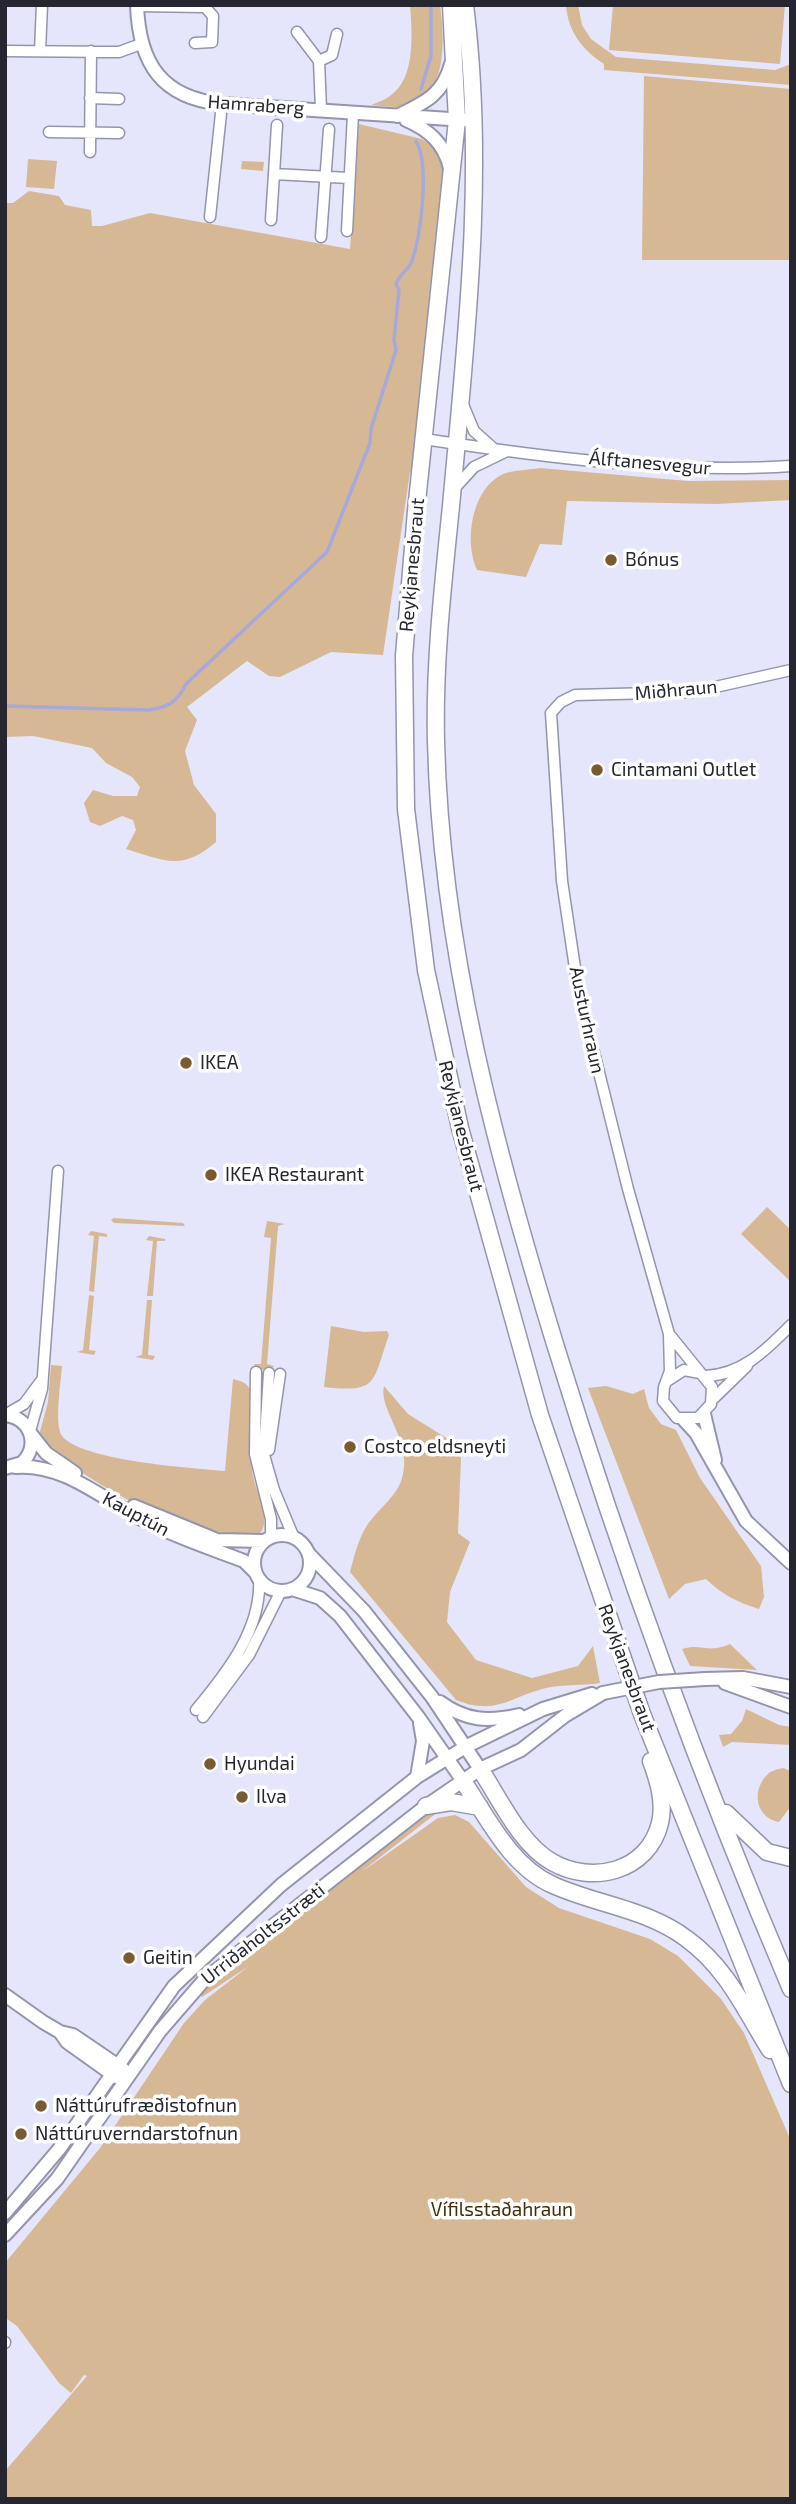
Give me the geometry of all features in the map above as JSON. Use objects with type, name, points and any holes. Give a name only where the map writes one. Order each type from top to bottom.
[{"type":"highway","name":"Reykjanesbraut","points":[[451,5],[457,120],[409,583],[403,705],[406,809],[426,970],[452,1097],[540,1415],[642,1714],[789,2080]]},
{"type":"highway","name":"Reykjanesbraut","points":[[465,5],[475,121],[472,248],[436,669],[436,741],[449,899],[469,1017],[526,1246],[591,1460],[623,1554],[791,1989]]},
{"type":"highway","points":[[481,1769],[528,1842],[554,1864],[578,1872],[614,1872],[646,1850],[660,1822],[660,1793],[610,1642],[603,1605]]},
{"type":"highway","points":[[463,1781],[508,1849],[551,1885],[651,1919],[688,1939],[730,1981],[789,2080]]},
{"type":"highway","points":[[426,1806],[451,1802],[480,1807]]},
{"type":"highway","points":[[717,1802],[754,1842],[767,1852],[791,1858]]},
{"type":"street","points":[[40,51],[42,5]]},
{"type":"street","points":[[137,6],[205,7],[213,16],[212,42],[194,43]]},
{"type":"street","name":"Hamraberg","points":[[137,6],[141,44],[148,61],[163,82],[184,96],[222,104],[396,116]]},
{"type":"street","points":[[297,32],[320,61],[321,110]]},
{"type":"street","points":[[320,61],[332,55],[337,34]]},
{"type":"street","points":[[5,51],[119,52],[141,44]]},
{"type":"street","points":[[396,116],[438,94],[448,74],[455,46]]},
{"type":"street","points":[[90,152],[91,51]]},
{"type":"street","points":[[90,98],[119,99]]},
{"type":"street","points":[[210,217],[222,104]]},
{"type":"street","points":[[347,231],[353,114]]},
{"type":"street","points":[[396,116],[475,121]]},
{"type":"street","points":[[396,116],[425,128],[437,139],[451,171]]},
{"type":"street","points":[[271,219],[277,125]]},
{"type":"street","points":[[321,237],[329,129]]},
{"type":"street","points":[[49,132],[120,133]]},
{"type":"street","points":[[274,174],[349,178]]},
{"type":"street","points":[[461,398],[474,431],[493,448]]},
{"type":"street","name":"Álftanesvegur","points":[[424,439],[679,467],[740,470],[791,466]]},
{"type":"street","points":[[452,491],[474,467],[509,450]]},
{"type":"street","name":"Miðhraun","points":[[561,702],[575,695],[693,692],[791,670]]},
{"type":"street","name":"Austurhraun","points":[[561,702],[551,713],[551,737],[562,881],[578,988],[628,1189],[669,1334],[671,1356],[663,1394],[666,1408],[684,1420],[718,1470],[746,1521],[791,1563]]},
{"type":"street","name":"Kauptún","points":[[8,1468],[28,1457],[40,1399],[58,1171]]},
{"type":"street","points":[[684,1420],[704,1414],[713,1399],[791,1325]]},
{"type":"street","name":"Austurhraun","points":[[669,1334],[712,1387],[713,1399]]},
{"type":"street","points":[[667,1381],[684,1370],[718,1376],[749,1363]]},
{"type":"street","points":[[256,1372],[256,1454],[271,1519],[267,1539],[255,1555],[257,1605],[246,1637],[200,1714],[249,1655],[287,1590],[306,1579],[309,1554]]},
{"type":"street","points":[[274,1374],[264,1437],[264,1455],[274,1490],[295,1538],[364,1611],[432,1697],[481,1769],[521,1750],[566,1715],[603,1693]]},
{"type":"street","name":"Kauptún","points":[[5,1415],[24,1404],[41,1381]]},
{"type":"street","name":"Austurhraun","points":[[704,1414],[718,1470]]},
{"type":"street","name":"Kauptún","points":[[5,1415],[22,1421],[46,1453],[68,1469],[147,1513],[217,1540],[295,1538]]},
{"type":"street","name":"Kauptún","points":[[8,1468],[38,1466],[64,1474],[143,1520],[244,1561],[265,1586],[320,1598],[359,1638],[463,1781]]},
{"type":"street","points":[[432,1697],[452,1711],[472,1719],[502,1718],[543,1709],[589,1694],[659,1682],[743,1678],[791,1684]]},
{"type":"street","points":[[710,1680],[791,1707]]},
{"type":"street","points":[[448,1759],[467,1746],[543,1709]]},
{"type":"street","points":[[417,1777],[423,1741],[419,1718]]},
{"type":"street","name":"Urriðaholtsstræti","points":[[5,2213],[60,2148],[183,1976],[311,1859],[417,1777],[448,1759]]},
{"type":"street","name":"Urriðaholtsstræti","points":[[5,2235],[57,2179],[172,2015],[205,1979],[426,1806],[481,1769]]},
{"type":"street","points":[[5,1995],[60,2032],[73,2035],[128,2078]]},
{"type":"green space","points":[[410,5],[440,5],[443,47],[438,76],[423,98],[410,105],[371,105],[389,97],[405,77],[411,53]]},
{"type":"green space","points":[[566,5],[578,5],[582,25],[591,39],[616,57],[775,70],[791,64],[791,85],[604,70],[604,64],[589,53],[573,31]]},
{"type":"green space","points":[[613,5],[785,5],[780,64],[609,50]]},
{"type":"green space","points":[[644,76],[791,89],[791,260],[642,260]]},
{"type":"green space","points":[[359,124],[422,139],[439,151],[446,173],[416,472],[410,472],[383,655],[331,652],[280,677],[269,676],[247,661],[187,707],[197,720],[185,751],[194,785],[216,814],[216,842],[194,857],[183,860],[152,857],[126,849],[136,830],[133,820],[122,816],[100,826],[90,822],[84,803],[93,790],[113,796],[137,796],[140,787],[132,777],[106,763],[92,748],[33,736],[5,737],[5,203],[13,203],[29,191],[59,196],[65,205],[91,210],[92,226],[102,226],[150,213],[350,249]]},
{"type":"green space","points":[[28,159],[57,161],[54,189],[26,187]]},
{"type":"green space","points":[[242,161],[264,162],[263,171],[241,169]]},
{"type":"green space","points":[[540,468],[688,481],[791,480],[791,500],[716,504],[567,501],[562,545],[540,544],[526,577],[477,570],[473,559],[471,532],[477,505],[483,493],[501,475]]},
{"type":"green space","points":[[767,1207],[791,1230],[791,1282],[741,1234]]},
{"type":"green space","points":[[114,1218],[183,1223],[185,1226],[114,1223],[111,1220]]},
{"type":"green space","points":[[267,1221],[285,1224],[278,1226],[267,1364],[274,1366],[271,1370],[256,1369],[254,1364],[261,1364],[271,1238],[264,1237]]},
{"type":"green space","points":[[91,1231],[107,1234],[107,1237],[99,1236],[94,1292],[89,1291],[94,1236],[88,1235]]},
{"type":"green space","points":[[149,1236],[165,1239],[157,1241],[153,1296],[147,1296],[153,1241],[146,1240]]},
{"type":"green space","points":[[89,1295],[94,1296],[89,1350],[96,1351],[94,1355],[77,1352],[83,1350]]},
{"type":"green space","points":[[147,1300],[152,1300],[148,1355],[155,1356],[153,1360],[135,1357],[142,1355]]},
{"type":"green space","points":[[331,1326],[364,1332],[387,1331],[389,1335],[375,1374],[364,1386],[324,1387]]},
{"type":"green space","points":[[51,1365],[62,1366],[58,1423],[62,1436],[73,1445],[91,1452],[139,1462],[188,1468],[225,1471],[233,1379],[249,1387],[253,1476],[263,1508],[262,1531],[257,1537],[227,1533],[168,1517],[113,1492],[62,1458],[38,1439],[48,1402]]},
{"type":"green space","points":[[384,1386],[408,1414],[448,1439],[461,1458],[458,1533],[470,1542],[450,1592],[447,1622],[476,1660],[532,1678],[578,1666],[593,1646],[600,1683],[546,1688],[493,1706],[456,1700],[350,1572],[363,1532],[397,1489],[403,1474],[403,1449],[386,1405]]},
{"type":"green space","points":[[606,1386],[633,1394],[644,1389],[649,1408],[661,1424],[676,1430],[700,1478],[761,1566],[764,1597],[759,1609],[731,1597],[706,1579],[685,1584],[669,1599],[588,1388]]},
{"type":"green space","points":[[730,1644],[757,1670],[690,1666],[682,1649],[715,1648]]},
{"type":"green space","points":[[746,1709],[779,1725],[791,1727],[791,1745],[732,1742],[723,1747],[719,1735],[731,1734],[742,1721]]},
{"type":"green space","points":[[783,1768],[791,1771],[791,1806],[779,1822],[765,1815],[758,1803],[758,1796],[762,1781],[767,1775]]},
{"type":"green space","name":"Vífilsstaðahraun","points":[[436,1808],[439,1811],[360,1873],[438,1818],[455,1815],[469,1822],[526,1887],[559,1908],[650,1939],[678,1956],[721,1999],[744,2033],[791,2141],[791,2499],[5,2499],[5,2471],[87,2376],[84,2375],[71,2393],[59,2383],[17,2326],[7,2319],[5,2263],[100,2148],[184,2023],[205,2000],[249,1966],[202,1997],[198,1994],[237,1959]]},
{"type":"waterway","points":[[421,89],[431,56],[431,5]]},
{"type":"waterway","points":[[5,706],[148,710],[166,705],[175,700],[186,684],[327,552],[370,443],[371,429],[396,350],[394,340],[399,290],[396,284],[412,261],[423,200],[423,166],[416,141]]},
{"type":"place","name":"Bónus","points":[[611,560]]},
{"type":"place","name":"Cintamani Outlet","points":[[597,770]]},
{"type":"place","name":"IKEA","points":[[186,1063]]},
{"type":"place","name":"IKEA Restaurant","points":[[211,1175]]},
{"type":"place","name":"Costco eldsneyti","points":[[350,1447]]},
{"type":"place","name":"Hyundai","points":[[210,1764]]},
{"type":"place","name":"Ilva","points":[[242,1797]]},
{"type":"place","name":"Geitin","points":[[129,1958]]},
{"type":"place","name":"Náttúrufræðistofnun","points":[[41,2106]]},
{"type":"place","name":"Náttúruverndarstofnun","points":[[21,2134]]}]
